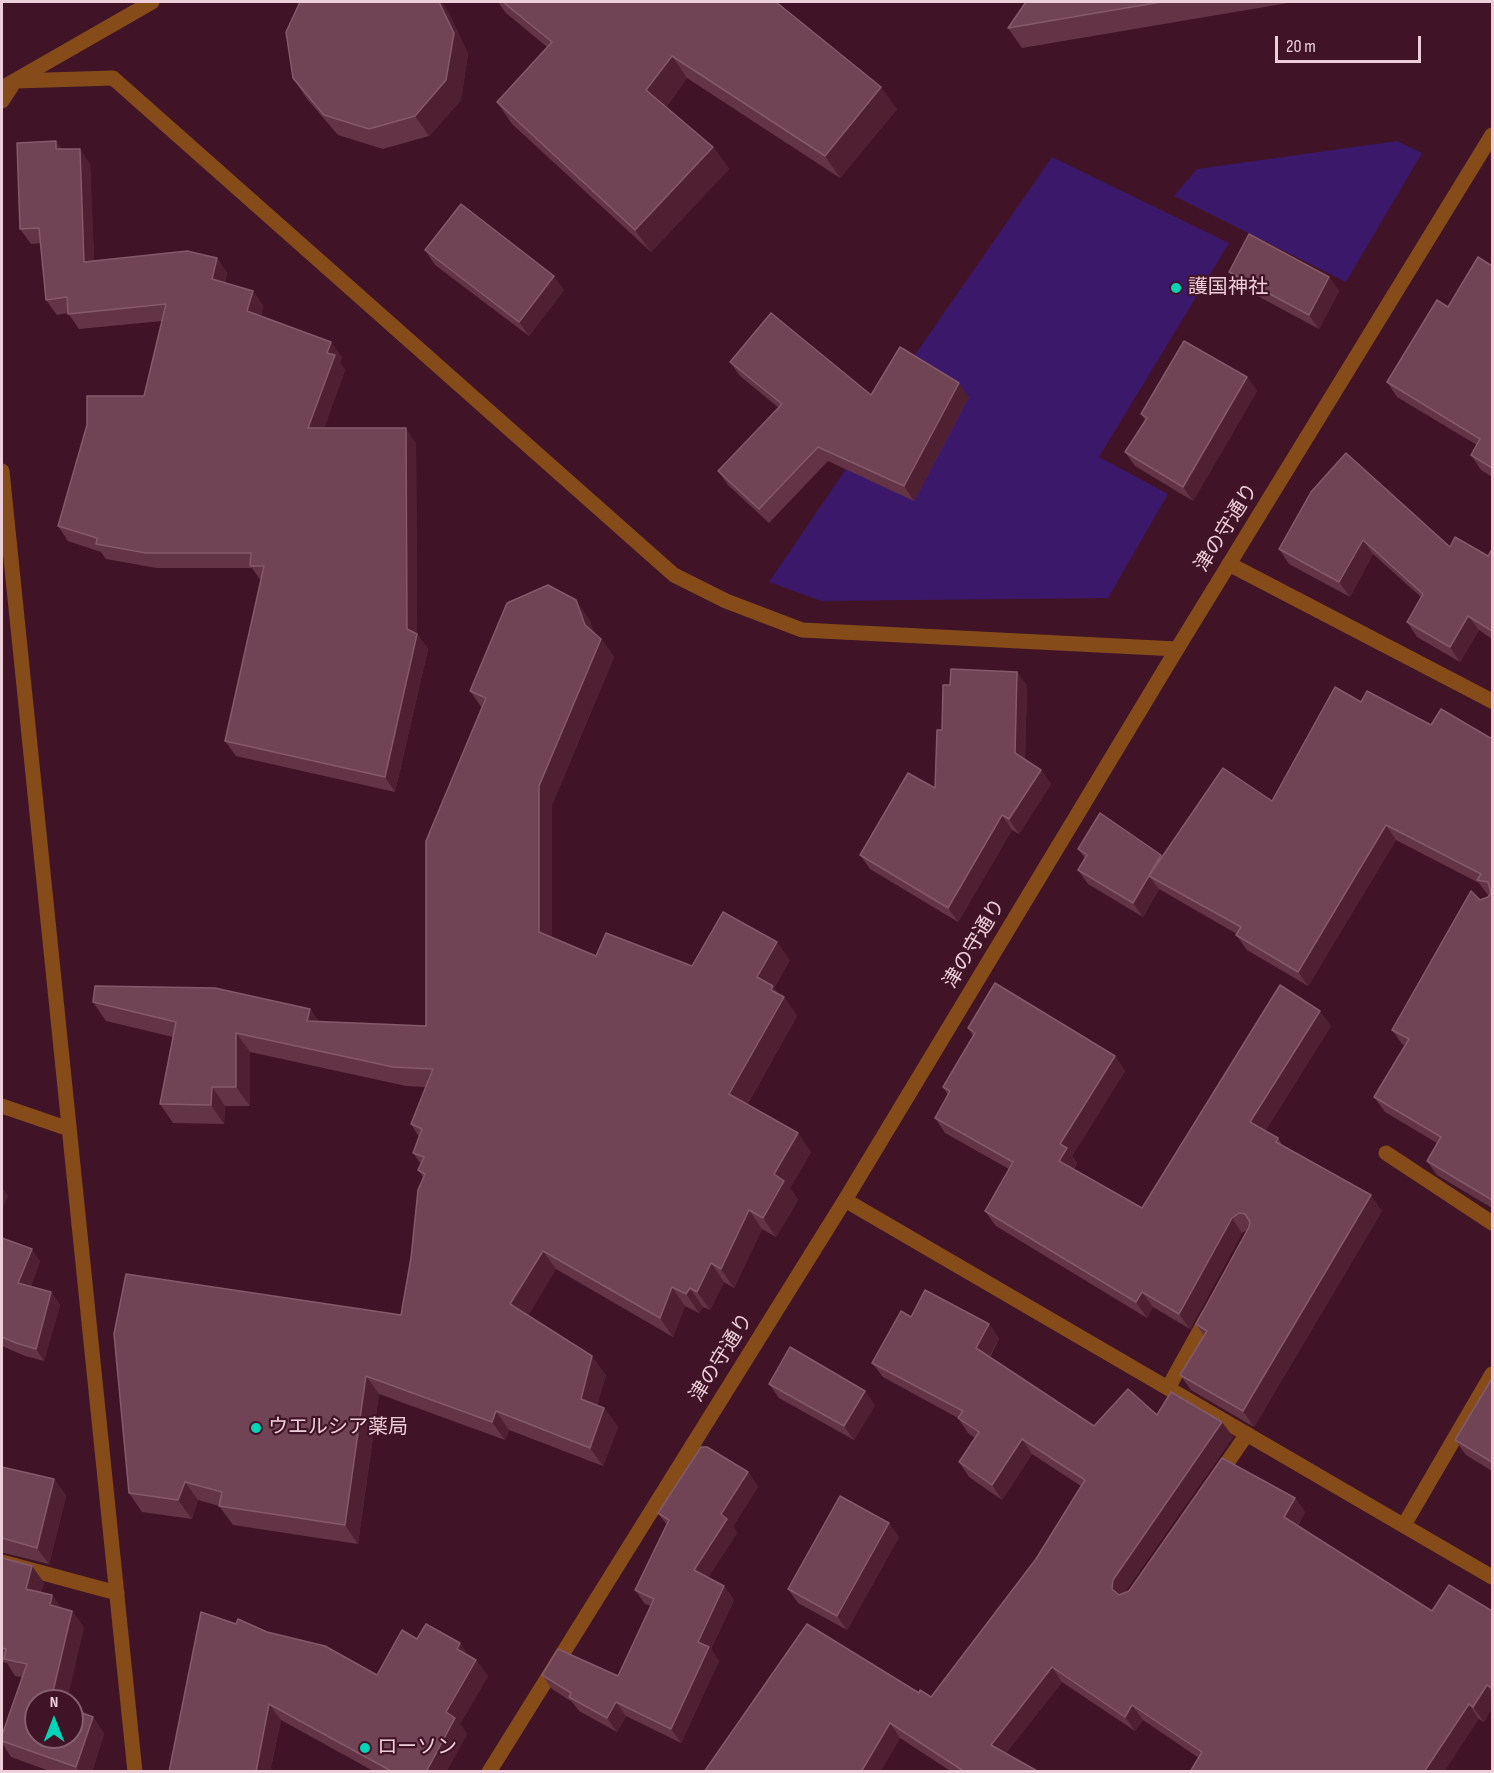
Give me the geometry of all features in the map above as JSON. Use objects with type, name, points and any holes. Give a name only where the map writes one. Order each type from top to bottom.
[{"type":"street","points":[[2,101],[8,85],[152,2]]},
{"type":"street","points":[[8,85],[113,78],[674,575],[716,596],[802,630],[1177,649]]},
{"type":"street","name":"津の守通り","points":[[489,1772],[845,1200],[1177,649],[1492,135]]},
{"type":"street","points":[[2,471],[135,1772]]},
{"type":"street","points":[[1229,564],[1492,701]]},
{"type":"street","points":[[2,1106],[69,1129]]},
{"type":"street","points":[[1386,1153],[1492,1223]]},
{"type":"street","points":[[845,1200],[1492,1577]]},
{"type":"street","points":[[1168,1388],[1218,1298]]},
{"type":"street","points":[[1404,1525],[1492,1374]]},
{"type":"street","points":[[1206,1492],[1247,1434]]},
{"type":"street","points":[[2,1562],[117,1593]]},
{"type":"shaded area","points":[[1397,141],[1422,153],[1346,282],[1174,196],[1197,169]]},
{"type":"shaded area","points":[[1052,157],[1229,243],[1099,457],[1168,494],[1108,598],[821,601],[769,582],[846,469],[910,362]]},
{"type":"building","points":[[300,2],[439,2],[454,33],[446,80],[415,116],[369,129],[324,115],[293,78],[286,32]]},
{"type":"building","points":[[503,2],[776,2],[881,87],[825,156],[672,56],[646,90],[713,147],[635,230],[497,102],[552,42]]},
{"type":"building","points":[[1026,2],[1161,2],[1008,28]]},
{"type":"building","points":[[56,141],[56,149],[80,149],[84,262],[187,251],[217,258],[212,279],[253,291],[247,311],[331,342],[327,353],[335,355],[308,428],[406,428],[407,629],[417,634],[385,777],[225,741],[264,566],[250,566],[251,553],[146,553],[96,544],[97,538],[58,526],[87,425],[87,396],[144,396],[166,304],[68,314],[67,297],[46,300],[39,228],[20,229],[17,143]]},
{"type":"building","points":[[461,204],[554,276],[519,322],[425,250]]},
{"type":"building","points":[[1249,234],[1329,277],[1309,315],[1229,272]]},
{"type":"building","points":[[1478,257],[1492,266],[1492,468],[1471,455],[1480,439],[1387,382],[1437,300],[1448,307]]},
{"type":"building","points":[[771,313],[871,395],[900,347],[959,383],[904,486],[818,447],[759,509],[718,471],[782,404],[730,362]]},
{"type":"building","points":[[1184,341],[1247,377],[1183,487],[1125,452],[1147,418],[1141,414]]},
{"type":"building","points":[[1346,453],[1450,547],[1455,537],[1488,556],[1492,549],[1492,631],[1468,616],[1450,647],[1407,622],[1423,594],[1363,540],[1339,582],[1279,549],[1311,492]]},
{"type":"building","points":[[548,585],[576,600],[585,625],[601,639],[539,786],[539,932],[596,956],[606,933],[692,966],[723,912],[777,942],[757,977],[773,986],[771,990],[784,997],[729,1094],[798,1133],[774,1174],[784,1181],[763,1218],[749,1210],[721,1269],[711,1263],[697,1292],[690,1288],[686,1294],[672,1287],[660,1318],[543,1251],[510,1304],[592,1356],[581,1399],[604,1408],[590,1448],[496,1411],[492,1422],[366,1376],[345,1525],[219,1506],[222,1492],[185,1482],[178,1500],[129,1493],[114,1334],[126,1274],[401,1315],[411,1258],[418,1190],[425,1174],[418,1170],[424,1157],[413,1153],[422,1129],[411,1124],[433,1069],[393,1067],[236,1033],[236,1087],[212,1087],[211,1105],[160,1104],[176,1022],[93,1002],[95,986],[215,988],[310,1009],[307,1021],[426,1026],[426,841],[486,698],[470,691],[507,603]]},
{"type":"building","points":[[951,669],[1017,672],[1015,753],[1041,770],[1009,819],[1002,815],[948,908],[860,855],[908,773],[935,788],[937,730],[942,730],[943,685],[950,685]]},
{"type":"building","points":[[1335,687],[1361,702],[1367,691],[1431,725],[1441,709],[1492,739],[1492,1200],[1427,1161],[1441,1137],[1374,1097],[1409,1039],[1392,1030],[1471,891],[1480,900],[1491,893],[1488,882],[1477,880],[1481,874],[1386,825],[1298,972],[1236,935],[1241,927],[1149,876],[1223,768],[1272,801]]},
{"type":"building","points":[[1100,813],[1161,855],[1133,903],[1078,870],[1087,855],[1078,849]]},
{"type":"building","points":[[995,983],[1115,1056],[1060,1144],[1067,1148],[1059,1161],[1142,1208],[1280,985],[1320,1011],[1250,1122],[1278,1138],[1276,1142],[1371,1195],[1243,1411],[1180,1375],[1207,1331],[1196,1324],[1249,1227],[1250,1222],[1245,1214],[1239,1213],[1232,1218],[1179,1314],[1142,1292],[1136,1302],[985,1211],[1013,1162],[935,1118],[950,1091],[943,1087],[975,1033],[968,1028]]},
{"type":"building","points":[[2,1238],[32,1249],[18,1283],[51,1292],[36,1349],[2,1337]]},
{"type":"building","points":[[925,1290],[989,1324],[976,1348],[1094,1426],[1128,1389],[1157,1415],[1171,1392],[1222,1422],[1113,1580],[1112,1589],[1119,1595],[1129,1591],[1222,1458],[1295,1498],[1284,1517],[1432,1611],[1449,1585],[1492,1611],[1492,1688],[1487,1685],[1473,1707],[1469,1704],[1424,1772],[1190,1772],[1202,1752],[1132,1705],[1125,1717],[1052,1667],[991,1745],[1039,1772],[965,1772],[890,1723],[861,1772],[704,1772],[807,1624],[919,1693],[920,1690],[931,1697],[1036,1559],[1085,1480],[1022,1439],[992,1485],[959,1462],[979,1432],[958,1418],[963,1411],[872,1363],[901,1311],[911,1317]]},
{"type":"building","points":[[790,1347],[865,1391],[844,1426],[769,1384]]},
{"type":"building","points":[[1492,1381],[1492,1462],[1455,1440]]},
{"type":"building","points":[[701,1447],[707,1447],[748,1472],[721,1514],[727,1519],[694,1570],[724,1586],[698,1642],[709,1647],[671,1729],[616,1702],[607,1718],[569,1697],[571,1693],[542,1675],[558,1649],[618,1676],[654,1599],[635,1590],[669,1520],[658,1513]]},
{"type":"building","points":[[2,1467],[54,1479],[37,1548],[2,1538]]},
{"type":"building","points":[[840,1496],[889,1523],[837,1616],[788,1589]]},
{"type":"building","points":[[2,1558],[32,1566],[26,1589],[52,1595],[50,1605],[72,1611],[54,1689],[24,1689],[24,1749],[2,1741],[2,1735],[27,1664],[4,1659],[6,1649],[2,1648]]},
{"type":"building","points":[[201,1612],[236,1624],[238,1619],[267,1632],[325,1646],[377,1675],[402,1630],[417,1639],[426,1624],[460,1643],[457,1649],[476,1660],[446,1712],[455,1718],[426,1772],[393,1772],[269,1704],[256,1772],[169,1772]]},
{"type":"building","points":[[84,1714],[93,1717],[84,1743]]},
{"type":"building","points":[[25,1749],[82,1749],[76,1767]]},
{"type":"place","name":"護国神社","points":[[1176,288]]},
{"type":"place","name":"ウエルシア薬局","points":[[256,1428]]},
{"type":"place","name":"ローソン","points":[[365,1748]]}]
